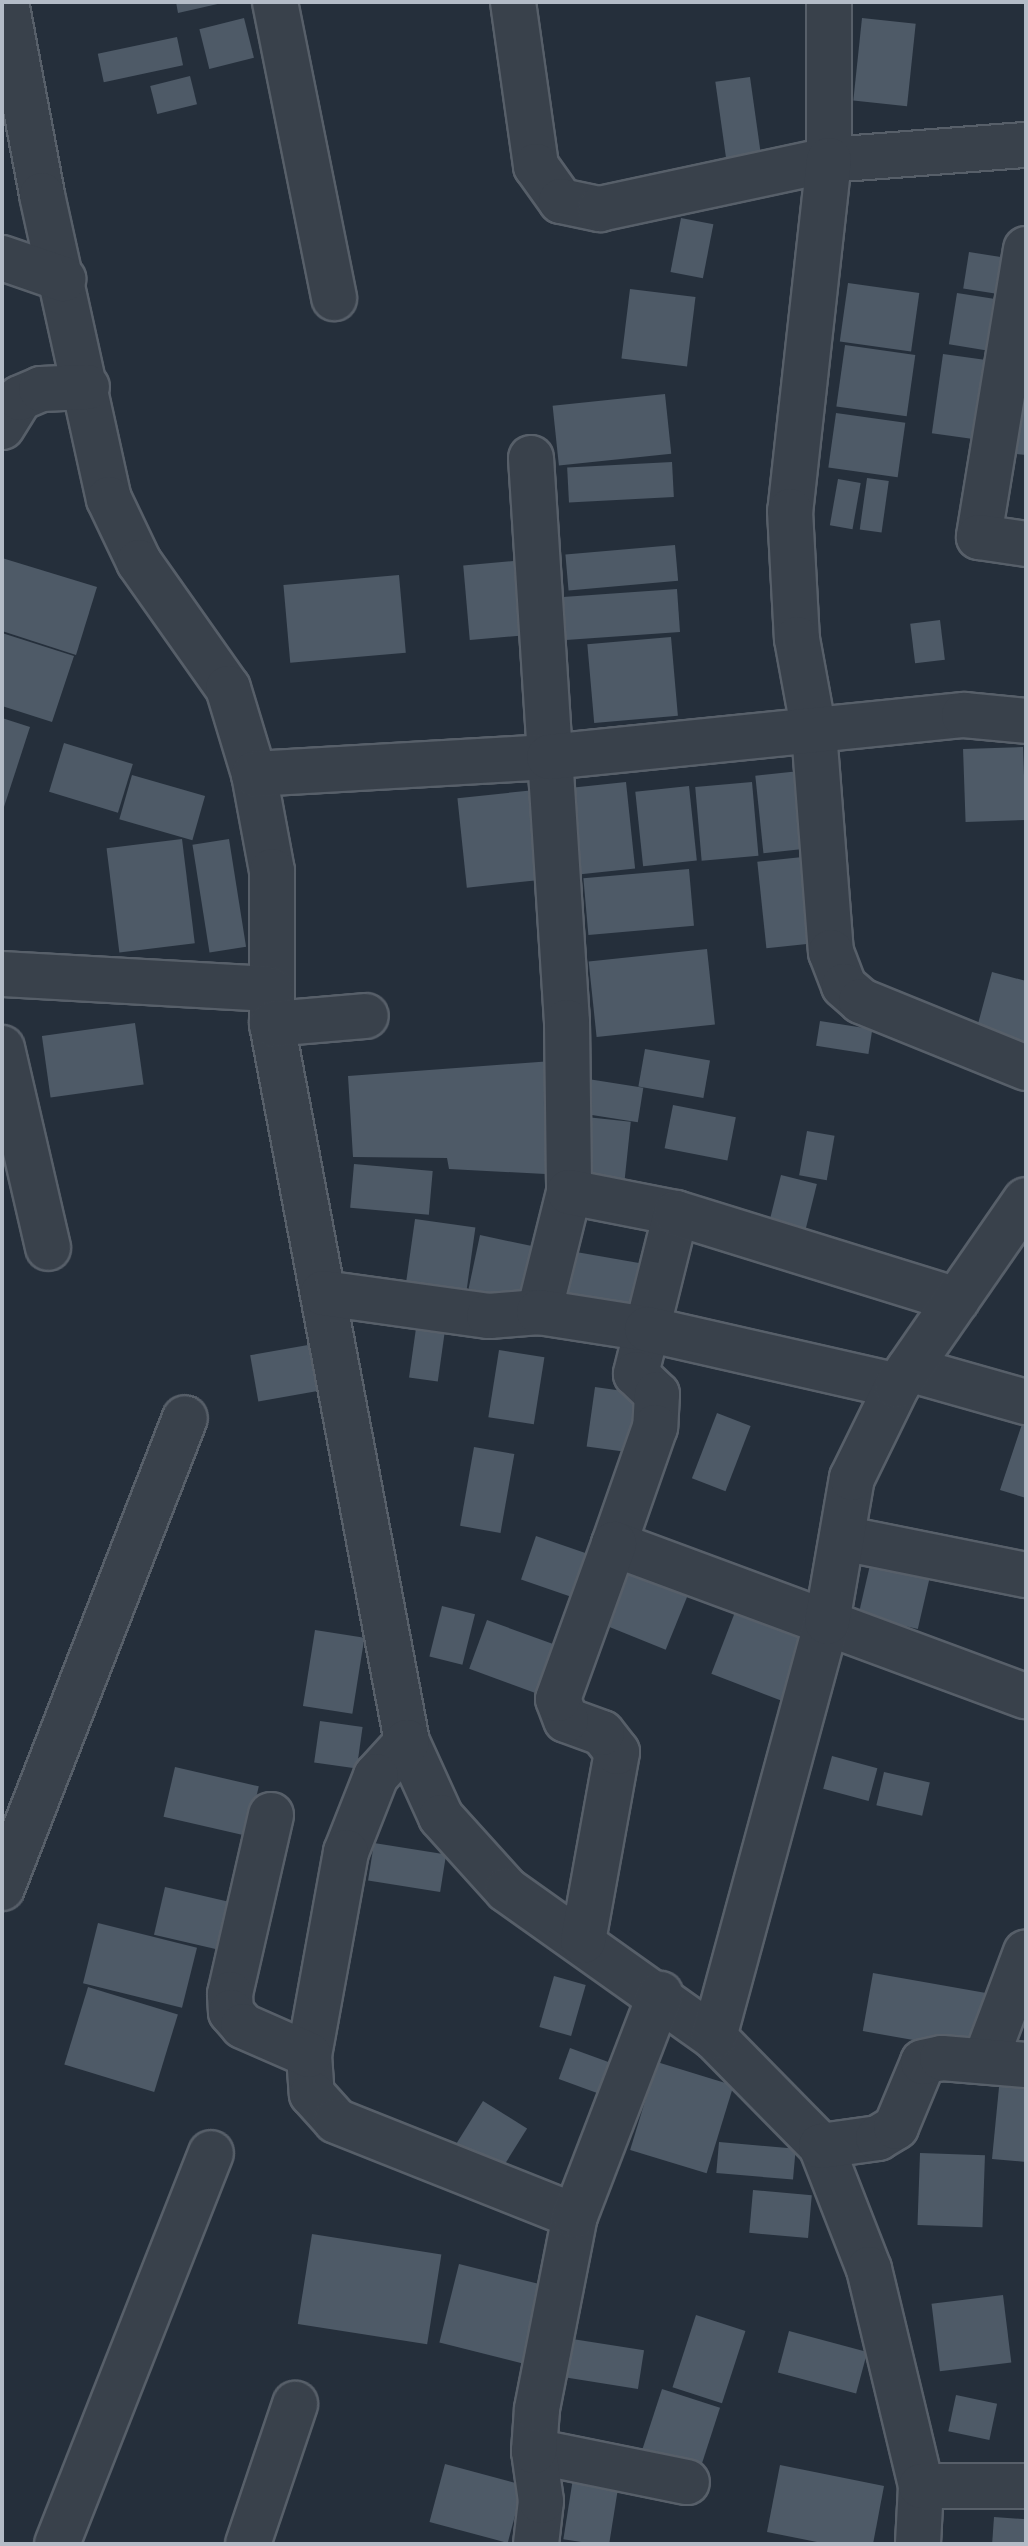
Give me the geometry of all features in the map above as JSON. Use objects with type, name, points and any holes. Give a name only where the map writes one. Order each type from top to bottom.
[{"type":"street","points":[[6,2],[109,499],[139,562],[228,688],[254,774],[272,871],[271,1007],[407,1742],[441,1817],[507,1890],[660,1994],[714,2037],[821,2146],[869,2269],[921,2486],[918,2544]]},
{"type":"street","points":[[275,2],[334,298]]},
{"type":"street","points":[[513,2],[536,166],[561,201],[600,209],[829,160],[1026,145]]},
{"type":"street","points":[[829,2],[829,160],[790,511],[797,639],[814,732],[831,952],[844,986],[861,1001],[1026,1068]]},
{"type":"street","points":[[1026,249],[1018,351],[979,537],[1026,544]]},
{"type":"street","points":[[2,258],[63,279]]},
{"type":"street","points":[[2,427],[20,398],[41,389],[87,387]]},
{"type":"street","points":[[531,458],[567,1009],[569,1192],[539,1312]]},
{"type":"street","points":[[254,774],[549,757],[964,715],[1026,721]]},
{"type":"street","points":[[2,974],[366,1016]]},
{"type":"street","points":[[2,1048],[48,1248]]},
{"type":"street","points":[[569,1192],[676,1213],[957,1300]]},
{"type":"street","points":[[714,2037],[827,1622],[852,1478],[903,1377],[1026,1200]]},
{"type":"street","points":[[583,1941],[617,1752],[602,1733],[566,1720],[558,1699],[655,1427],[657,1394],[636,1374],[676,1213]]},
{"type":"street","points":[[323,1293],[489,1316],[539,1312],[647,1329],[1026,1402]]},
{"type":"street","points":[[2,1888],[185,1418]]},
{"type":"street","points":[[842,1538],[1026,1575]]},
{"type":"street","points":[[614,1544],[1026,1696]]},
{"type":"street","points":[[407,1742],[376,1776],[358,1815],[309,2055],[312,2094],[336,2121],[575,2216]]},
{"type":"street","points":[[271,1815],[230,1994],[231,2012],[243,2026],[309,2055]]},
{"type":"street","points":[[821,2146],[878,2138],[896,2127],[923,2062],[942,2058],[1006,2063],[1026,1952]]},
{"type":"street","points":[[536,2544],[541,2501],[534,2451],[537,2409],[575,2216],[660,1994]]},
{"type":"street","points":[[57,2544],[211,2153]]},
{"type":"street","points":[[248,2544],[295,2404]]},
{"type":"street","points":[[534,2451],[687,2482]]},
{"type":"street","points":[[921,2486],[1026,2486]]},
{"type":"building","points":[[176,2],[222,2],[222,3],[178,13]]},
{"type":"building","points":[[244,18],[254,58],[209,69],[199,29]]},
{"type":"building","points":[[862,18],[916,24],[907,106],[853,101]]},
{"type":"building","points":[[177,37],[183,65],[104,82],[98,54]]},
{"type":"building","points":[[190,76],[197,104],[157,114],[150,86]]},
{"type":"building","points":[[750,77],[762,161],[727,166],[715,82]]},
{"type":"building","points":[[681,218],[713,224],[703,278],[671,272]]},
{"type":"building","points":[[969,252],[1006,258],[1000,294],[963,289]]},
{"type":"building","points":[[848,283],[919,293],[911,351],[840,341]]},
{"type":"building","points":[[630,289],[696,297],[687,367],[621,358]]},
{"type":"building","points":[[957,293],[994,299],[985,350],[949,344]]},
{"type":"building","points":[[845,345],[915,355],[907,416],[836,406]]},
{"type":"building","points":[[943,354],[992,361],[980,440],[932,433]]},
{"type":"building","points":[[1026,386],[1026,455],[1015,454]]},
{"type":"building","points":[[665,394],[671,454],[559,465],[553,406]]},
{"type":"building","points":[[836,413],[905,423],[898,477],[828,467]]},
{"type":"building","points":[[672,462],[674,497],[569,502],[567,467]]},
{"type":"building","points":[[867,478],[889,481],[882,533],[860,529]]},
{"type":"building","points":[[838,479],[861,483],[852,529],[830,525]]},
{"type":"building","points":[[675,545],[678,581],[569,590],[565,555]]},
{"type":"building","points":[[2,558],[97,587],[76,655],[2,631]]},
{"type":"building","points":[[525,560],[532,635],[470,640],[463,565]]},
{"type":"building","points":[[399,575],[406,653],[290,663],[283,585]]},
{"type":"building","points":[[677,589],[680,632],[562,640],[559,597]]},
{"type":"building","points":[[940,620],[945,660],[915,663],[910,624]]},
{"type":"building","points":[[2,633],[74,656],[52,722],[2,706]]},
{"type":"building","points":[[671,637],[678,716],[594,723],[587,644]]},
{"type":"building","points":[[2,718],[30,727],[3,810],[2,810]]},
{"type":"building","points":[[64,743],[133,764],[118,813],[49,792]]},
{"type":"building","points":[[1023,747],[1026,820],[966,822],[963,749]]},
{"type":"building","points":[[809,770],[817,848],[763,853],[755,776]]},
{"type":"building","points":[[132,775],[205,796],[192,840],[119,819]]},
{"type":"building","points":[[626,782],[635,869],[578,874],[569,788]]},
{"type":"building","points":[[752,782],[758,856],[702,861],[695,787]]},
{"type":"building","points":[[689,786],[697,861],[643,866],[635,792]]},
{"type":"building","points":[[535,790],[544,880],[467,888],[457,798]]},
{"type":"building","points":[[182,839],[195,943],[119,952],[107,848]]},
{"type":"building","points":[[229,839],[246,947],[210,952],[192,845]]},
{"type":"building","points":[[812,856],[821,943],[766,948],[757,862]]},
{"type":"building","points":[[689,869],[694,926],[588,935],[583,878]]},
{"type":"building","points":[[707,949],[715,1025],[597,1037],[589,961]]},
{"type":"building","points":[[992,972],[1026,981],[1026,1049],[975,1035]]},
{"type":"building","points":[[820,1021],[872,1029],[868,1054],[816,1046]]},
{"type":"building","points":[[135,1023],[144,1084],[51,1097],[42,1036]]},
{"type":"building","points":[[645,1049],[710,1060],[703,1098],[638,1086]]},
{"type":"building","points":[[566,1060],[564,1175],[449,1169],[447,1158],[353,1157],[348,1076]]},
{"type":"building","points":[[588,1079],[643,1088],[638,1122],[583,1114]]},
{"type":"building","points":[[673,1105],[736,1117],[727,1160],[665,1148]]},
{"type":"building","points":[[586,1117],[631,1122],[623,1194],[578,1190]]},
{"type":"building","points":[[807,1131],[835,1136],[827,1180],[799,1175]]},
{"type":"building","points":[[354,1164],[433,1171],[429,1215],[350,1208]]},
{"type":"building","points":[[781,1175],[817,1184],[804,1234],[768,1225]]},
{"type":"building","points":[[415,1219],[475,1227],[464,1306],[404,1297]]},
{"type":"building","points":[[480,1235],[537,1247],[525,1301],[469,1289]]},
{"type":"building","points":[[559,1249],[645,1264],[635,1319],[549,1304]]},
{"type":"building","points":[[417,1321],[446,1325],[438,1381],[409,1377]]},
{"type":"building","points":[[325,1342],[333,1388],[258,1401],[250,1355]]},
{"type":"building","points":[[499,1350],[544,1357],[534,1424],[488,1417]]},
{"type":"building","points":[[595,1387],[645,1394],[636,1453],[587,1446]]},
{"type":"building","points":[[717,1413],[751,1426],[726,1491],[692,1478]]},
{"type":"building","points":[[1023,1421],[1026,1422],[1026,1498],[1000,1490]]},
{"type":"building","points":[[474,1447],[514,1454],[500,1533],[460,1526]]},
{"type":"building","points":[[536,1536],[589,1554],[574,1598],[521,1579]]},
{"type":"building","points":[[873,1552],[932,1566],[918,1629],[858,1615]]},
{"type":"building","points":[[630,1562],[691,1587],[666,1650],[605,1625]]},
{"type":"building","points":[[740,1599],[816,1628],[787,1703],[711,1674]]},
{"type":"building","points":[[442,1606],[475,1614],[462,1665],[429,1656]]},
{"type":"building","points":[[487,1620],[557,1645],[539,1694],[469,1669]]},
{"type":"building","points":[[315,1630],[364,1638],[352,1714],[303,1706]]},
{"type":"building","points":[[320,1721],[363,1727],[357,1769],[314,1763]]},
{"type":"building","points":[[832,1756],[877,1768],[869,1801],[823,1789]]},
{"type":"building","points":[[175,1767],[259,1786],[247,1836],[164,1817]]},
{"type":"building","points":[[884,1772],[930,1783],[922,1816],[876,1805]]},
{"type":"building","points":[[374,1843],[446,1854],[440,1892],[368,1881]]},
{"type":"building","points":[[165,1887],[245,1905],[234,1953],[154,1935]]},
{"type":"building","points":[[98,1923],[197,1948],[182,2008],[83,1983]]},
{"type":"building","points":[[873,1973],[990,1994],[980,2052],[863,2031]]},
{"type":"building","points":[[554,1976],[586,1985],[571,2036],[539,2027]]},
{"type":"building","points":[[88,1987],[178,2014],[154,2092],[64,2064]]},
{"type":"building","points":[[570,2048],[621,2066],[609,2097],[559,2079]]},
{"type":"building","points":[[657,2062],[734,2085],[707,2173],[630,2150]]},
{"type":"building","points":[[1000,2077],[1026,2080],[1026,2162],[992,2159]]},
{"type":"building","points":[[483,2101],[527,2129],[498,2174],[454,2147]]},
{"type":"building","points":[[719,2142],[796,2149],[793,2180],[716,2173]]},
{"type":"building","points":[[920,2153],[985,2155],[982,2227],[917,2225]]},
{"type":"building","points":[[753,2190],[812,2195],[808,2238],[749,2233]]},
{"type":"building","points":[[312,2234],[441,2254],[427,2344],[298,2324]]},
{"type":"building","points":[[459,2264],[545,2286],[526,2364],[439,2343]]},
{"type":"building","points":[[1003,2295],[1011,2362],[940,2371],[932,2304]]},
{"type":"building","points":[[696,2315],[745,2331],[722,2403],[673,2387]]},
{"type":"building","points":[[789,2331],[867,2352],[856,2393],[778,2373]]},
{"type":"building","points":[[566,2338],[644,2350],[638,2389],[560,2377]]},
{"type":"building","points":[[662,2389],[720,2408],[698,2475],[640,2457]]},
{"type":"building","points":[[956,2395],[997,2404],[989,2440],[948,2431]]},
{"type":"building","points":[[445,2464],[523,2485],[508,2543],[429,2522]]},
{"type":"building","points":[[780,2465],[884,2486],[873,2544],[827,2544],[767,2532]]},
{"type":"building","points":[[574,2472],[619,2479],[609,2544],[563,2539]]},
{"type":"building","points":[[994,2517],[1026,2519],[1024,2544],[992,2544]]}]
